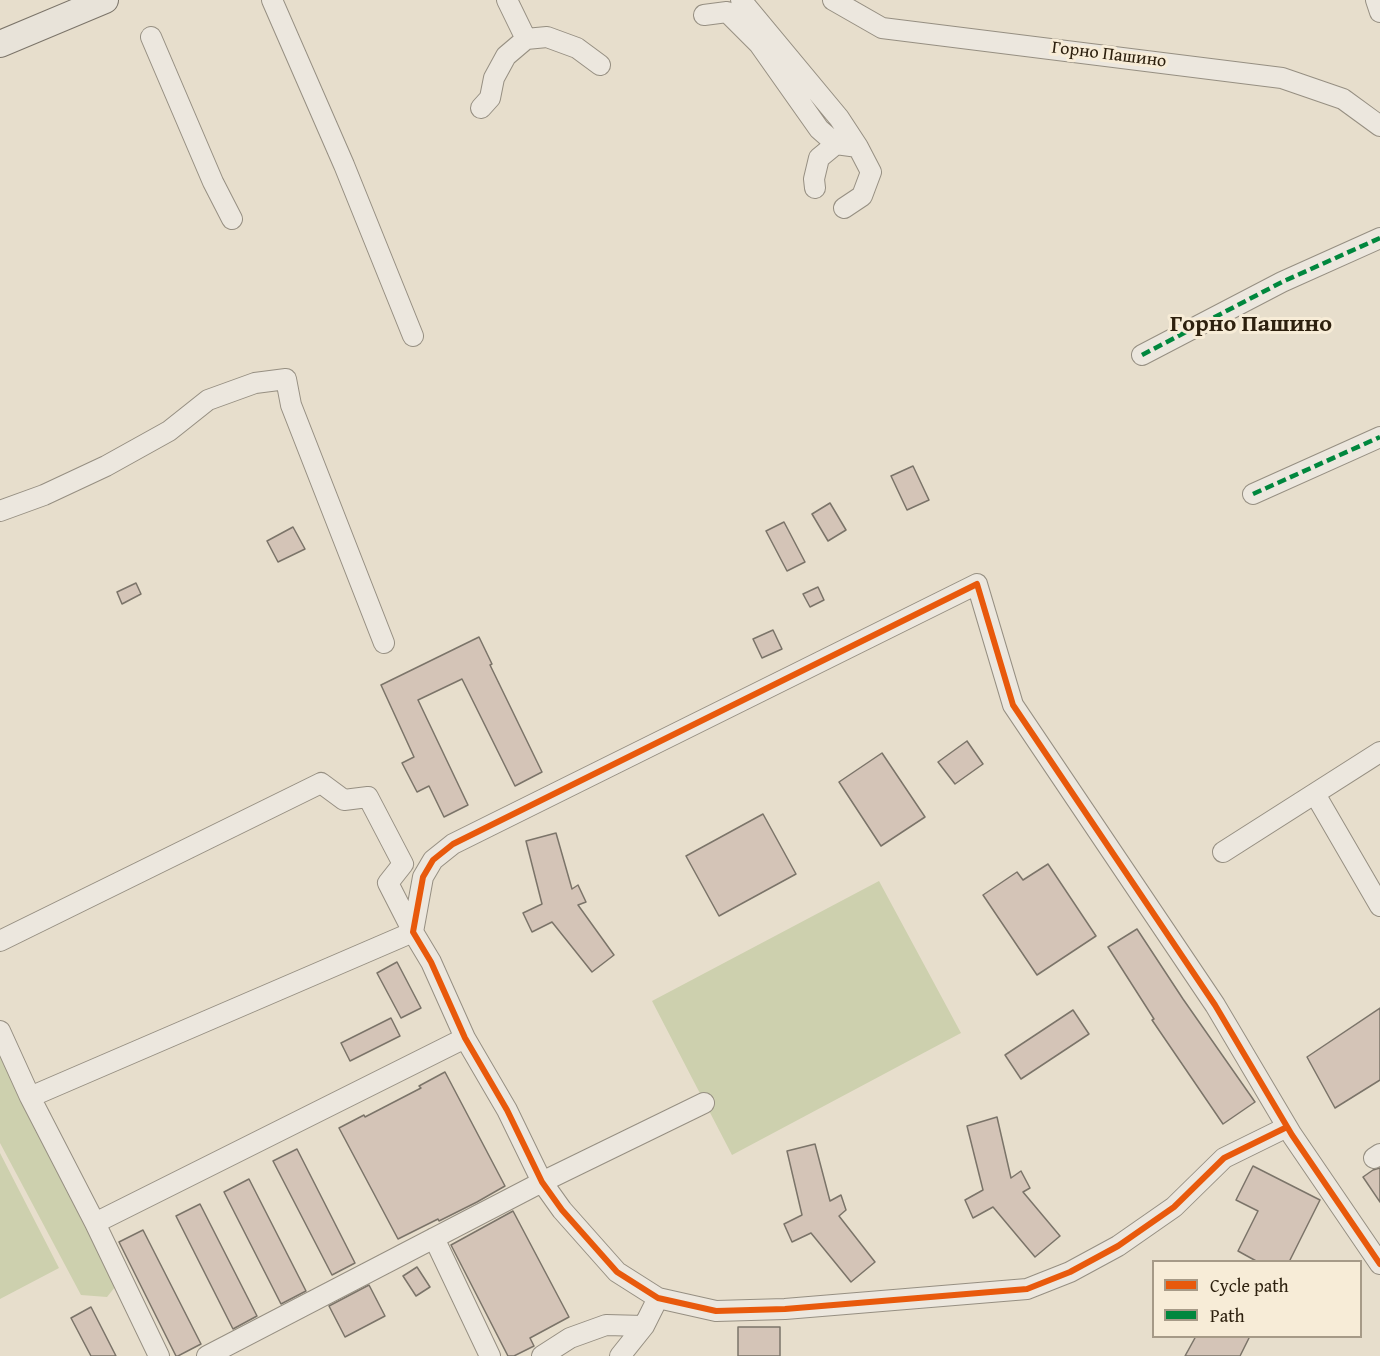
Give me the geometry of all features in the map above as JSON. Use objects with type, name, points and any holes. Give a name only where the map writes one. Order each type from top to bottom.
[{"type":"main road","points":[[0,44],[105,0]]},
{"type":"street","points":[[272,0],[344,165],[413,336]]},
{"type":"street","points":[[507,0],[526,39]]},
{"type":"street","points":[[741,0],[839,118],[871,172],[862,196],[844,208]]},
{"type":"street","name":"Горно Пашино","points":[[833,0],[882,28],[1282,78],[1343,99],[1380,126]]},
{"type":"street","points":[[1376,0],[1380,12]]},
{"type":"street","points":[[704,15],[727,12],[759,44],[819,129],[836,144],[858,147]]},
{"type":"street","points":[[151,37],[213,182],[232,219]]},
{"type":"street","points":[[481,108],[490,98],[494,78],[506,56],[526,39],[547,37],[577,48],[600,65]]},
{"type":"street","points":[[815,188],[814,179],[819,158],[836,144]]},
{"type":"street","points":[[1142,355],[1282,282],[1380,238]]},
{"type":"street","points":[[0,512],[44,495],[106,466],[169,431],[208,400],[255,383],[286,379],[291,405],[384,643]]},
{"type":"street","points":[[1252,494],[1380,437]]},
{"type":"street","points":[[413,932],[423,878],[433,860],[453,844],[977,584],[1014,705],[1215,1005],[1287,1127],[1380,1264]]},
{"type":"street","points":[[1223,852],[1380,752]]},
{"type":"street","points":[[0,941],[321,783],[344,800],[368,797],[403,864],[388,883],[431,962],[465,1038],[507,1110],[543,1182],[562,1210],[617,1272],[658,1298],[716,1311],[785,1309],[1028,1289],[1070,1272],[1118,1246],[1174,1207],[1224,1158],[1287,1127]]},
{"type":"street","points":[[1315,794],[1380,906]]},
{"type":"street","points":[[30,1097],[413,932]]},
{"type":"street","points":[[0,1031],[30,1097],[96,1223],[159,1356]]},
{"type":"street","points":[[96,1223],[465,1038]]},
{"type":"street","points":[[207,1356],[543,1182],[704,1102]]},
{"type":"street","points":[[434,1238],[490,1356]]},
{"type":"street","points":[[620,1356],[644,1326],[658,1298]]},
{"type":"street","points":[[542,1356],[570,1338],[606,1325],[644,1326]]},
{"type":"green space","points":[[879,881],[961,1033],[732,1155],[652,1001]]},
{"type":"green space","points":[[0,1038],[119,1282],[107,1297],[81,1295],[0,1143]]},
{"type":"green space","points":[[0,1153],[59,1268],[0,1299]]},
{"type":"building","points":[[913,466],[929,500],[907,510],[891,476]]},
{"type":"building","points":[[830,503],[846,530],[828,541],[812,514]]},
{"type":"building","points":[[784,522],[805,562],[787,571],[766,531]]},
{"type":"building","points":[[293,527],[305,549],[278,562],[267,541]]},
{"type":"building","points":[[136,583],[141,594],[122,604],[117,592]]},
{"type":"building","points":[[818,587],[824,600],[810,607],[803,594]]},
{"type":"building","points":[[773,630],[782,649],[762,658],[753,639]]},
{"type":"building","points":[[479,637],[492,664],[490,665],[542,772],[515,786],[462,679],[418,700],[468,805],[444,817],[429,786],[417,792],[402,763],[414,757],[381,685]]},
{"type":"building","points":[[967,741],[983,764],[955,784],[938,762]]},
{"type":"building","points":[[882,753],[925,817],[881,846],[839,782]]},
{"type":"building","points":[[763,814],[796,874],[719,916],[686,856]]},
{"type":"building","points":[[556,833],[572,889],[578,885],[586,902],[578,905],[614,955],[592,972],[552,922],[532,932],[523,913],[542,904],[526,841]]},
{"type":"building","points":[[1048,864],[1096,936],[1037,975],[983,895],[1017,872],[1023,880]]},
{"type":"building","points":[[1137,929],[1255,1102],[1223,1124],[1152,1020],[1154,1019],[1108,947]]},
{"type":"building","points":[[397,962],[421,1008],[401,1018],[377,973]]},
{"type":"building","points":[[1380,1008],[1380,1080],[1335,1108],[1307,1057]]},
{"type":"building","points":[[1073,1010],[1089,1034],[1021,1079],[1005,1055]]},
{"type":"building","points":[[391,1018],[400,1036],[350,1061],[341,1043]]},
{"type":"building","points":[[445,1072],[505,1186],[439,1221],[438,1219],[398,1239],[339,1128],[421,1088],[419,1086]]},
{"type":"building","points":[[997,1117],[1011,1178],[1021,1171],[1030,1188],[1023,1192],[1060,1236],[1035,1257],[993,1207],[973,1218],[965,1200],[983,1190],[967,1126]]},
{"type":"building","points":[[815,1144],[830,1201],[841,1195],[846,1210],[839,1216],[875,1262],[851,1282],[811,1233],[792,1242],[784,1224],[802,1215],[787,1151]]},
{"type":"building","points":[[297,1149],[355,1263],[332,1275],[273,1161]]},
{"type":"building","points":[[1253,1166],[1320,1200],[1290,1260],[1254,1260],[1238,1251],[1258,1211],[1236,1200]]},
{"type":"building","points":[[1380,1168],[1380,1202],[1363,1177]]},
{"type":"building","points":[[249,1179],[306,1291],[281,1304],[224,1192]]},
{"type":"building","points":[[200,1204],[257,1316],[233,1329],[176,1216]]},
{"type":"building","points":[[513,1211],[569,1317],[530,1338],[534,1346],[514,1356],[508,1356],[451,1245]]},
{"type":"building","points":[[143,1230],[201,1344],[178,1356],[119,1242]]},
{"type":"building","points":[[417,1267],[430,1287],[416,1296],[403,1276]]},
{"type":"building","points":[[369,1285],[385,1316],[345,1337],[329,1306]]},
{"type":"building","points":[[91,1307],[116,1356],[91,1356],[71,1318]]},
{"type":"building","points":[[738,1327],[780,1327],[780,1356],[738,1356]]},
{"type":"building","points":[[1195,1338],[1249,1338],[1240,1356],[1185,1356]]},
{"type":"marked path","points":[[1142,355],[1282,282],[1380,238]]},
{"type":"marked path","points":[[1253,494],[1380,437]]},
{"type":"cycle path","points":[[1287,1127],[1224,1158],[1174,1207],[1118,1246],[1070,1272],[1027,1289],[785,1309],[716,1311],[658,1298],[617,1272],[562,1210],[542,1182],[507,1110],[465,1038],[431,962],[413,932],[423,877],[433,860],[453,844],[977,584],[1013,705],[1215,1005],[1292,1135],[1380,1264]]},
{"type":"district","name":"Горно Пашино","points":[[1251,325]]}]
